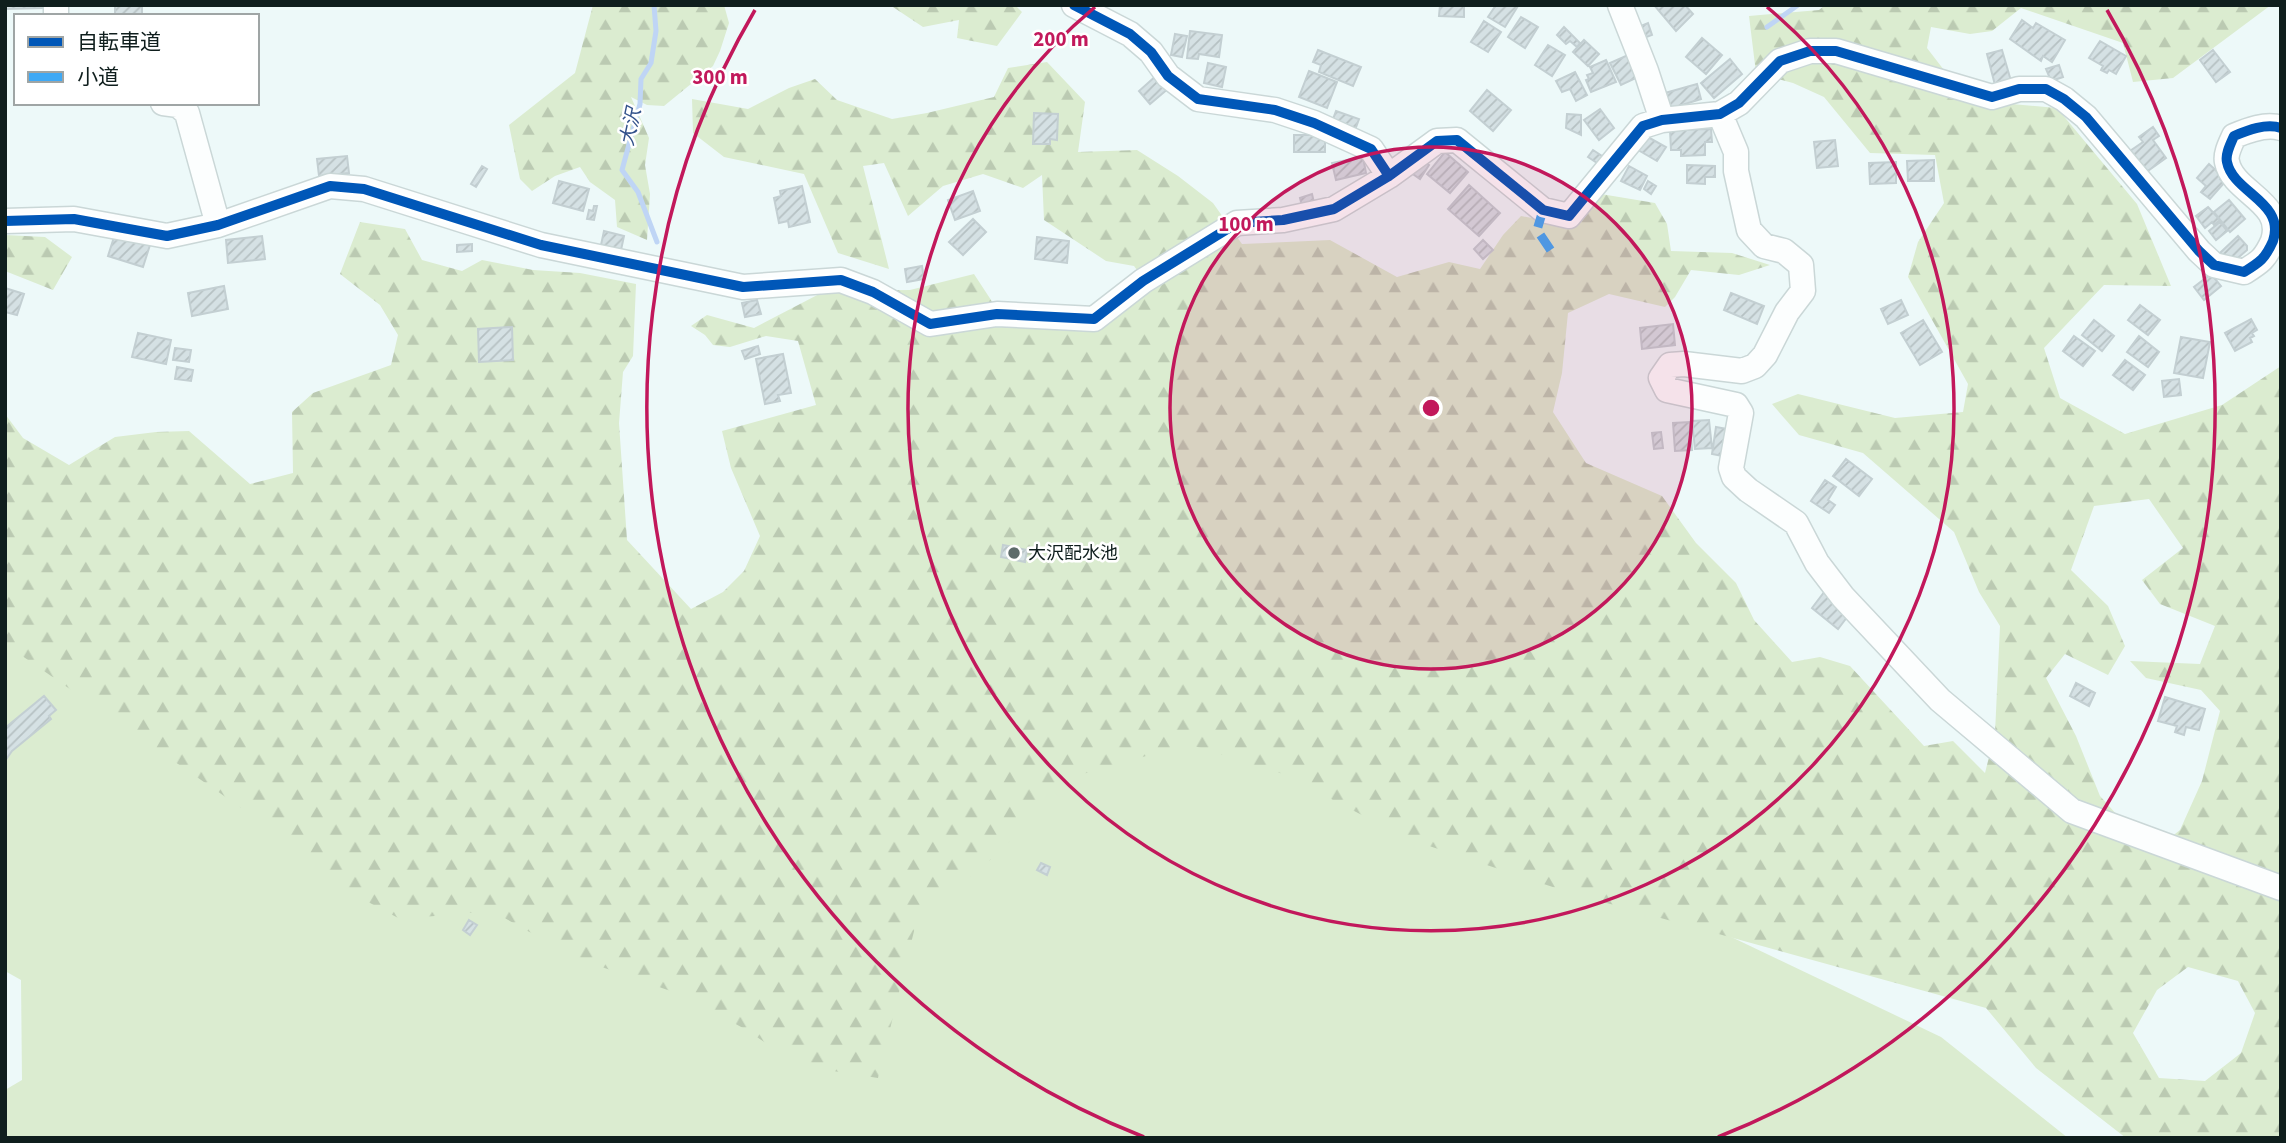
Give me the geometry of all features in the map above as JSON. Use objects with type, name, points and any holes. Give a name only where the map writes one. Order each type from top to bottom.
[{"type":"street","points":[[1074,5],[1130,34],[1151,52],[1168,76],[1198,99],[1275,110],[1314,122],[1371,149],[1389,176]]},
{"type":"street","points":[[1620,5],[1662,120]]},
{"type":"street","points":[[5,221],[74,219],[167,236],[218,225],[330,186],[364,189],[541,245],[743,287],[841,280],[873,292],[930,324],[997,314],[1094,320],[1143,281],[1237,223],[1283,220],[1334,209],[1389,176],[1437,141],[1457,141],[1543,210],[1569,216],[1643,126],[1662,120],[1720,114],[1739,103],[1780,61],[1810,51],[1836,51],[1992,97],[2019,89],[2046,89],[2064,99],[2086,117],[2199,251],[2214,265],[2244,272],[2265,258],[2277,232],[2272,210],[2233,175],[2226,160],[2234,136],[2272,125],[2281,128]]},
{"type":"street","points":[[178,105],[187,113],[218,225]]},
{"type":"street","points":[[1720,114],[1736,152],[1736,171],[1749,230],[1764,246],[1784,251],[1801,265],[1803,291],[1787,312],[1765,355],[1755,366],[1742,371],[1684,364],[1670,365],[1661,379],[1667,390],[1736,405],[1741,413],[1731,468],[1734,477],[1796,523],[1817,563],[1843,597],[1940,700],[2072,811],[2281,888]]},
{"type":"green space","points":[[593,5],[724,5],[729,23],[713,66],[664,106],[647,105],[631,97],[649,138],[645,165],[650,194],[647,240],[617,227],[615,200],[590,182],[580,167],[555,176],[532,191],[520,179],[509,125],[575,73]]},
{"type":"green space","points":[[890,5],[1015,5],[1022,12],[997,46],[957,38],[959,20],[923,27]]},
{"type":"green space","points":[[1825,5],[2271,5],[2173,78],[2133,82],[2123,43],[2021,8],[1992,31],[1970,34],[1931,27],[1927,48],[1967,100],[2057,108],[2137,204],[2171,286],[2104,285],[2044,348],[2060,398],[2125,434],[2222,405],[2281,366],[2281,1138],[2126,1138],[2036,1068],[1986,1008],[1574,894],[1408,839],[1283,774],[1188,744],[1076,776],[997,854],[916,923],[878,1078],[801,1066],[743,1028],[682,995],[576,958],[492,911],[400,919],[312,867],[240,807],[5,644],[5,414],[23,438],[69,465],[115,437],[189,431],[250,484],[293,473],[292,412],[313,393],[391,365],[398,335],[380,305],[340,274],[360,222],[405,229],[422,260],[462,271],[482,260],[533,270],[580,273],[636,284],[633,356],[623,372],[619,423],[627,540],[691,609],[723,592],[744,571],[760,536],[731,468],[722,431],[816,405],[798,341],[766,336],[730,347],[713,345],[705,335],[691,326],[707,315],[754,328],[825,291],[910,290],[974,274],[1008,326],[1093,326],[1150,288],[1134,266],[1106,261],[1044,220],[1042,175],[1023,188],[983,174],[943,186],[908,216],[884,163],[863,166],[889,269],[838,253],[804,174],[724,157],[693,133],[692,99],[748,109],[789,88],[815,79],[837,100],[892,119],[994,97],[1008,68],[1047,62],[1085,102],[1078,152],[1137,150],[1178,176],[1213,203],[1242,244],[1330,240],[1397,277],[1449,262],[1480,269],[1503,235],[1521,216],[1575,226],[1595,193],[1655,203],[1667,224],[1671,251],[1732,253],[1770,265],[1739,275],[1691,270],[1675,297],[1665,307],[1609,294],[1568,313],[1562,373],[1553,412],[1586,463],[1662,496],[1696,543],[1736,583],[1754,620],[1792,662],[1820,657],[1850,666],[1924,746],[1953,741],[1985,773],[1995,733],[2000,626],[1979,592],[1954,532],[1863,453],[1799,435],[1772,404],[1798,394],[1895,418],[1963,412],[1968,384],[1908,277],[1918,242],[1944,203],[1935,155],[1870,153],[1824,97],[1793,83],[1756,73],[1749,16],[1819,10]],"holes":[[[2149,499],[2183,548],[2142,580],[2160,604],[2215,626],[2200,664],[2130,661],[2146,678],[2201,690],[2220,711],[2202,781],[2180,830],[2151,853],[2100,796],[2076,736],[2046,678],[2065,654],[2108,675],[2125,646],[2108,606],[2071,570],[2094,506]],[[2188,967],[2238,981],[2255,1013],[2241,1053],[2205,1081],[2159,1078],[2133,1033],[2157,990]]]},
{"type":"green space","points":[[5,235],[45,237],[72,257],[53,290],[5,271]]},
{"type":"green space","points":[[5,621],[1131,701],[1658,902],[1941,1037],[2068,1138],[5,1138],[5,1090],[22,1080],[21,980],[5,971]]},
{"type":"building","points":[[5,5],[43,5],[43,8],[5,9]]},
{"type":"building","points":[[115,5],[142,5],[142,14],[115,14]]},
{"type":"building","points":[[1440,5],[1464,5],[1464,17],[1439,16]]},
{"type":"building","points":[[1496,5],[1518,6],[1505,27],[1488,17]]},
{"type":"building","points":[[1654,5],[1685,5],[1693,14],[1676,31]]},
{"type":"building","points":[[1521,17],[1538,27],[1525,48],[1508,37]]},
{"type":"building","points":[[2022,20],[2033,28],[2036,23],[2065,40],[2052,62],[2043,56],[2041,61],[2010,39]]},
{"type":"building","points":[[1484,21],[1501,32],[1488,52],[1471,42]]},
{"type":"building","points":[[1648,23],[1652,35],[1641,39],[1638,27]]},
{"type":"building","points":[[1564,27],[1580,43],[1577,47],[1570,41],[1566,44],[1557,35]]},
{"type":"building","points":[[1190,31],[1222,35],[1219,57],[1199,54],[1198,59],[1187,58]]},
{"type":"building","points":[[1175,34],[1187,36],[1182,57],[1171,55]]},
{"type":"building","points":[[1702,38],[1722,55],[1706,74],[1686,57]]},
{"type":"building","points":[[1584,40],[1599,54],[1588,66],[1573,52]]},
{"type":"building","points":[[2100,41],[2126,56],[2116,74],[2101,70],[2103,66],[2089,58]]},
{"type":"building","points":[[1548,45],[1565,55],[1552,76],[1535,65]]},
{"type":"building","points":[[1318,50],[1361,67],[1353,86],[1319,72],[1321,65],[1313,62]]},
{"type":"building","points":[[2002,50],[2011,81],[1995,85],[1987,54]]},
{"type":"building","points":[[2213,50],[2230,72],[2216,82],[2200,60]]},
{"type":"building","points":[[1628,55],[1638,77],[1621,85],[1610,63]]},
{"type":"building","points":[[1730,59],[1742,74],[1714,98],[1701,83]]},
{"type":"building","points":[[1606,60],[1616,82],[1591,92],[1586,80],[1589,79],[1587,75],[1593,73],[1590,67]]},
{"type":"building","points":[[1208,63],[1226,67],[1222,87],[1204,83]]},
{"type":"building","points":[[2059,65],[2063,77],[2051,81],[2046,69]]},
{"type":"building","points":[[1309,71],[1337,82],[1327,108],[1299,97]]},
{"type":"building","points":[[1575,72],[1587,95],[1576,101],[1570,89],[1562,92],[1556,81]]},
{"type":"building","points":[[1157,75],[1169,88],[1150,104],[1139,91]]},
{"type":"building","points":[[1697,84],[1701,99],[1669,109],[1665,93]]},
{"type":"building","points":[[1487,90],[1511,110],[1493,131],[1470,111]]},
{"type":"building","points":[[1600,109],[1614,128],[1599,140],[1584,120]]},
{"type":"building","points":[[1336,111],[1359,119],[1355,130],[1332,122]]},
{"type":"building","points":[[1034,113],[1058,114],[1057,140],[1050,139],[1050,144],[1033,144]]},
{"type":"building","points":[[1567,114],[1581,115],[1581,135],[1566,128]]},
{"type":"building","points":[[2153,127],[2159,136],[2153,140],[2166,158],[2142,175],[2127,153],[2143,142],[2139,137]]},
{"type":"building","points":[[1711,129],[1712,142],[1705,142],[1705,155],[1681,156],[1681,150],[1671,150],[1670,130]]},
{"type":"building","points":[[1294,135],[1325,135],[1325,152],[1294,152]]},
{"type":"building","points":[[1646,136],[1666,147],[1657,161],[1638,150]]},
{"type":"building","points":[[1835,140],[1838,166],[1817,168],[1814,142]]},
{"type":"building","points":[[1593,150],[1605,158],[1600,165],[1588,157]]},
{"type":"building","points":[[1445,152],[1468,172],[1450,193],[1427,174]]},
{"type":"building","points":[[347,156],[349,173],[319,176],[317,159]]},
{"type":"building","points":[[1363,157],[1366,173],[1336,180],[1332,163]]},
{"type":"building","points":[[1420,159],[1429,165],[1420,179],[1410,172]]},
{"type":"building","points":[[1934,160],[1934,181],[1908,181],[1907,161]]},
{"type":"building","points":[[1896,162],[1896,183],[1870,184],[1869,163]]},
{"type":"building","points":[[2209,164],[2222,176],[2220,179],[2224,183],[2210,199],[2201,192],[2206,186],[2197,178]]},
{"type":"building","points":[[1687,165],[1715,166],[1715,177],[1705,177],[1705,184],[1687,183]]},
{"type":"building","points":[[482,166],[487,169],[476,187],[471,184]]},
{"type":"building","points":[[1629,166],[1647,176],[1640,190],[1621,181]]},
{"type":"building","points":[[559,181],[589,189],[583,211],[553,203]]},
{"type":"building","points":[[1648,181],[1656,186],[1651,194],[1644,189]]},
{"type":"building","points":[[1469,185],[1500,213],[1479,236],[1448,209]]},
{"type":"building","points":[[802,186],[810,222],[789,227],[788,221],[779,223],[774,198],[781,196],[780,191]]},
{"type":"building","points":[[973,191],[980,211],[955,220],[948,200]]},
{"type":"building","points":[[1312,194],[1315,207],[1303,210],[1300,198]]},
{"type":"building","points":[[2229,200],[2245,219],[2230,232],[2214,212]]},
{"type":"building","points":[[594,206],[597,206],[594,220],[587,219],[589,210],[593,211]]},
{"type":"building","points":[[2208,207],[2220,220],[2205,228],[2196,216]]},
{"type":"building","points":[[973,219],[986,232],[963,255],[949,242]]},
{"type":"building","points":[[2220,222],[2227,231],[2216,240],[2209,231]]},
{"type":"building","points":[[604,231],[624,236],[621,250],[601,245]]},
{"type":"building","points":[[115,234],[150,245],[143,267],[108,256]]},
{"type":"building","points":[[262,236],[265,259],[228,263],[226,240]]},
{"type":"building","points":[[2238,236],[2247,246],[2247,250],[2232,263],[2225,260],[2220,253]]},
{"type":"building","points":[[1037,237],[1069,241],[1067,263],[1035,259]]},
{"type":"building","points":[[1483,240],[1493,250],[1483,259],[1474,249]]},
{"type":"building","points":[[472,244],[472,251],[457,252],[457,245]]},
{"type":"building","points":[[922,266],[924,279],[907,282],[905,269]]},
{"type":"building","points":[[2211,274],[2221,286],[2204,300],[2194,287]]},
{"type":"building","points":[[224,286],[228,309],[192,316],[188,293]]},
{"type":"building","points":[[5,288],[24,294],[17,315],[5,312]]},
{"type":"building","points":[[1731,293],[1764,306],[1757,324],[1724,310]]},
{"type":"building","points":[[757,300],[761,314],[745,317],[742,303]]},
{"type":"building","points":[[1901,300],[1908,315],[1888,324],[1881,309]]},
{"type":"building","points":[[2140,305],[2160,320],[2148,335],[2128,320]]},
{"type":"building","points":[[2251,319],[2257,330],[2252,333],[2252,342],[2235,351],[2225,333]]},
{"type":"building","points":[[1923,320],[1942,352],[1920,365],[1901,333]]},
{"type":"building","points":[[2094,320],[2114,336],[2102,351],[2082,335]]},
{"type":"building","points":[[1673,324],[1675,345],[1642,349],[1640,328]]},
{"type":"building","points":[[512,327],[513,360],[479,362],[478,329]]},
{"type":"building","points":[[138,333],[171,340],[166,364],[132,357]]},
{"type":"building","points":[[2074,336],[2095,351],[2083,366],[2063,351]]},
{"type":"building","points":[[2139,336],[2159,352],[2148,367],[2127,352]]},
{"type":"building","points":[[2181,337],[2210,342],[2203,378],[2174,373]]},
{"type":"building","points":[[758,346],[760,354],[745,359],[742,351]]},
{"type":"building","points":[[175,348],[191,350],[189,362],[173,360]]},
{"type":"building","points":[[783,354],[791,393],[778,395],[780,401],[765,404],[756,359]]},
{"type":"building","points":[[2125,360],[2145,375],[2133,390],[2113,375]]},
{"type":"building","points":[[177,367],[193,370],[191,381],[175,379]]},
{"type":"building","points":[[2179,379],[2181,395],[2164,397],[2162,381]]},
{"type":"building","points":[[1709,420],[1712,448],[1695,449],[1692,421]]},
{"type":"building","points":[[1690,422],[1692,450],[1675,451],[1673,423]]},
{"type":"building","points":[[1716,427],[1733,430],[1728,457],[1712,454]]},
{"type":"building","points":[[1661,432],[1663,448],[1654,449],[1652,433]]},
{"type":"building","points":[[1846,459],[1872,479],[1859,496],[1833,476]]},
{"type":"building","points":[[1825,480],[1836,487],[1828,500],[1835,505],[1829,513],[1811,501]]},
{"type":"building","name":"大沢配水池","points":[[1003,545],[1027,550],[1025,562],[1001,557]]},
{"type":"building","points":[[1825,591],[1851,612],[1838,629],[1812,608]]},
{"type":"building","points":[[2076,683],[2095,693],[2089,706],[2070,696]]},
{"type":"building","points":[[44,696],[56,710],[49,716],[51,719],[12,751],[5,761],[5,728]]},
{"type":"building","points":[[2165,697],[2205,709],[2199,730],[2186,727],[2184,735],[2175,732],[2177,726],[2158,721]]},
{"type":"building","points":[[1041,863],[1050,867],[1047,875],[1037,870]]},
{"type":"building","points":[[469,920],[477,925],[470,935],[463,930]]},
{"type":"waterway","name":"大沢","points":[[654,5],[656,31],[651,63],[641,79],[640,104],[622,170],[638,192],[657,242]]},
{"type":"waterway","points":[[1767,27],[1798,5]]},
{"type":"marked path","points":[[1543,210],[1537,230],[1554,255]]},
{"type":"cycle path","points":[[1074,5],[1130,34],[1151,52],[1168,76],[1198,99],[1275,110],[1314,123],[1371,149],[1389,176],[1437,141],[1457,140],[1543,210],[1569,216],[1643,126],[1662,120],[1720,114],[1739,103],[1780,61],[1810,51],[1836,51],[1992,97],[2019,89],[2046,89],[2064,99],[2086,117],[2199,251],[2214,265],[2244,272],[2265,256],[2273,241],[2275,228],[2266,207],[2231,173],[2227,162],[2228,152],[2234,136],[2263,127],[2281,128]]},
{"type":"cycle path","points":[[5,221],[74,219],[167,236],[218,225],[330,186],[364,189],[541,245],[743,287],[841,280],[873,292],[930,324],[997,314],[1094,319],[1143,281],[1237,223],[1283,220],[1334,209],[1389,176]]},
{"type":"place","name":"大沢配水池","points":[[1014,553]]}]
